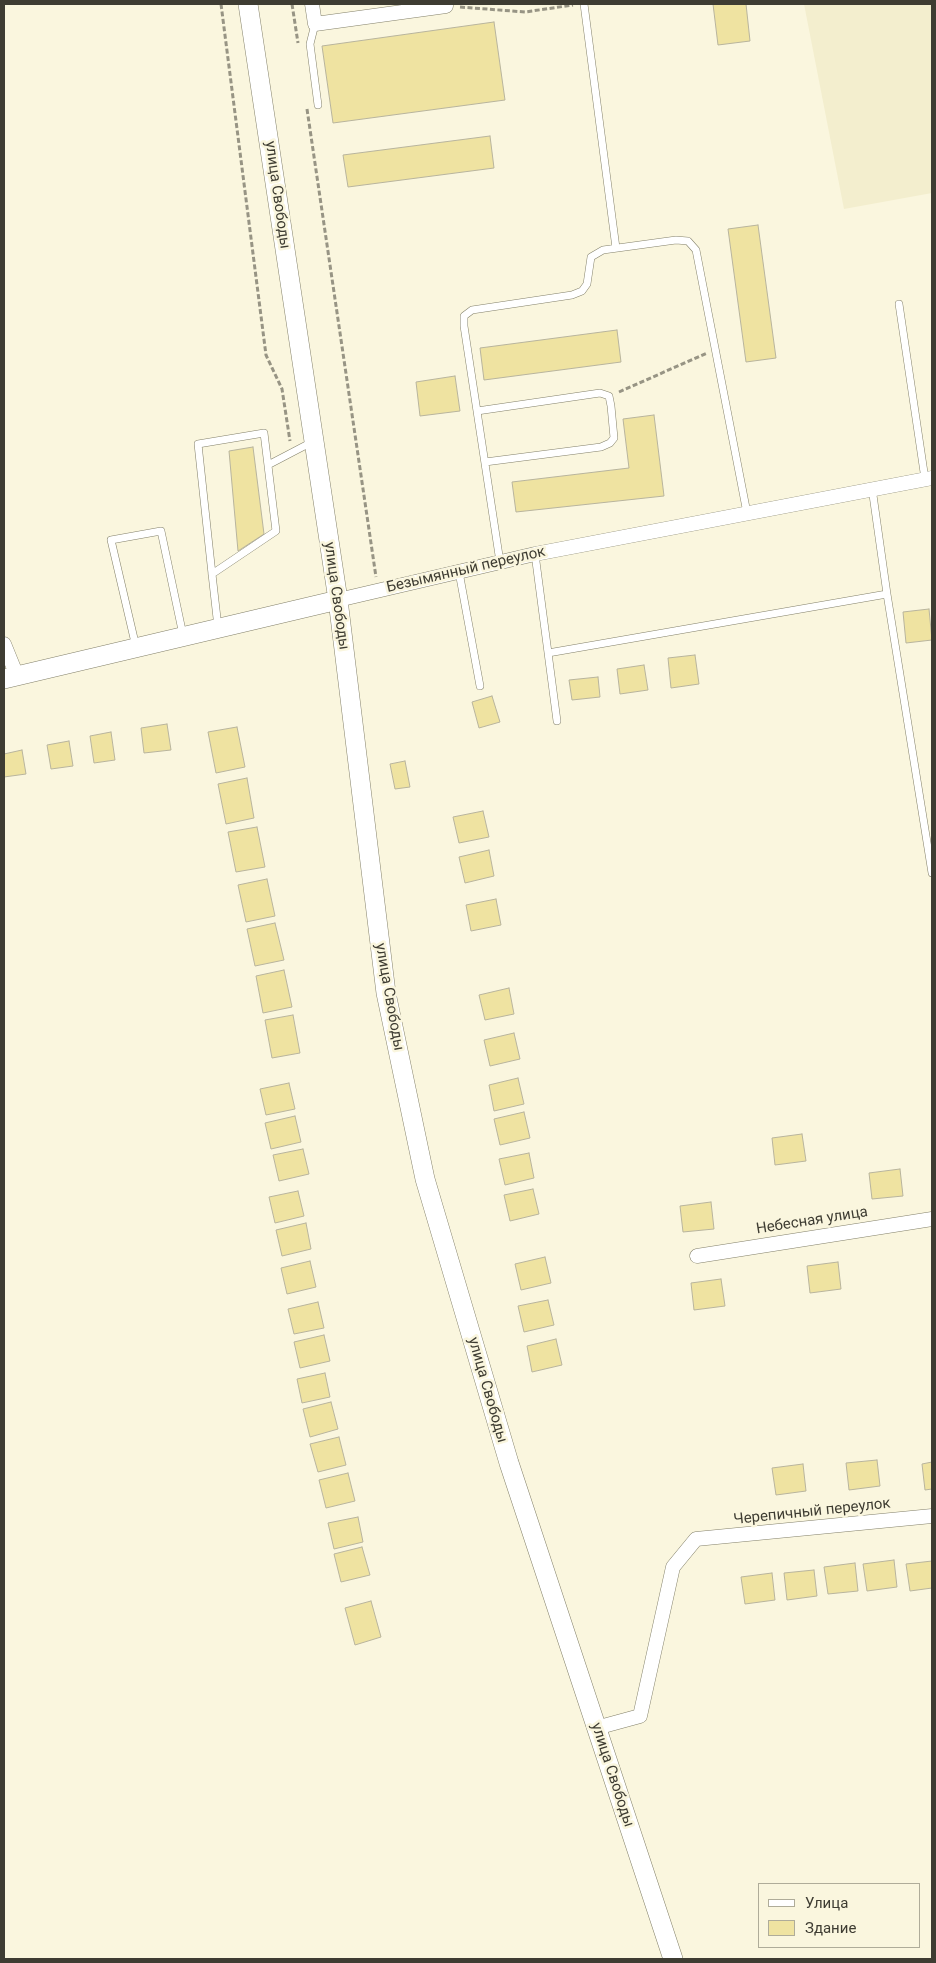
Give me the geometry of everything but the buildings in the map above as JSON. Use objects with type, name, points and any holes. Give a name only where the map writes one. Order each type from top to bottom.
[{"type":"main road","name":"улица Свободы","points":[[248,4],[338,600],[386,993],[425,1179],[509,1463],[673,1959]]},
{"type":"main road","name":"Безымянный переулок","points":[[10,677],[338,600]]},
{"type":"street","points":[[312,4],[315,24],[446,6]]},
{"type":"street","name":"Безымянный переулок","points":[[338,600],[535,554],[929,478]]},
{"type":"street","points":[[4,644],[10,677]]},
{"type":"street","name":"Небесная улица","points":[[697,1256],[932,1219]]},
{"type":"street","name":"Черепичный переулок","points":[[596,1728],[640,1716],[673,1567],[696,1539],[932,1516]]},
{"type":"lane","points":[[584,4],[616,248]]},
{"type":"lane","points":[[315,24],[310,44],[318,105]]},
{"type":"lane","points":[[500,562],[464,316],[472,310],[572,295],[582,291],[587,284],[591,257],[603,250],[688,240],[696,250],[747,513]]},
{"type":"lane","points":[[898,304],[929,478]]},
{"type":"lane","points":[[477,411],[600,393],[609,396],[614,438],[610,443],[600,447],[485,462]]},
{"type":"lane","points":[[212,574],[276,531],[264,433],[198,444],[212,574],[218,628]]},
{"type":"lane","points":[[268,464],[314,441]]},
{"type":"lane","points":[[872,488],[887,594],[932,873]]},
{"type":"lane","points":[[136,647],[111,540],[161,531],[184,636]]},
{"type":"lane","points":[[535,554],[557,721]]},
{"type":"lane","points":[[459,572],[480,686]]},
{"type":"lane","points":[[548,653],[887,594]]},
{"type":"path","points":[[221,4],[266,355],[282,389],[292,452]]},
{"type":"path","points":[[292,4],[299,53]]},
{"type":"path","points":[[446,6],[525,12],[584,4]]},
{"type":"path","points":[[306,102],[378,590]]},
{"type":"path","points":[[609,396],[715,349]]},
{"type":"shaded area","points":[[804,4],[932,4],[932,193],[844,209]]}]
